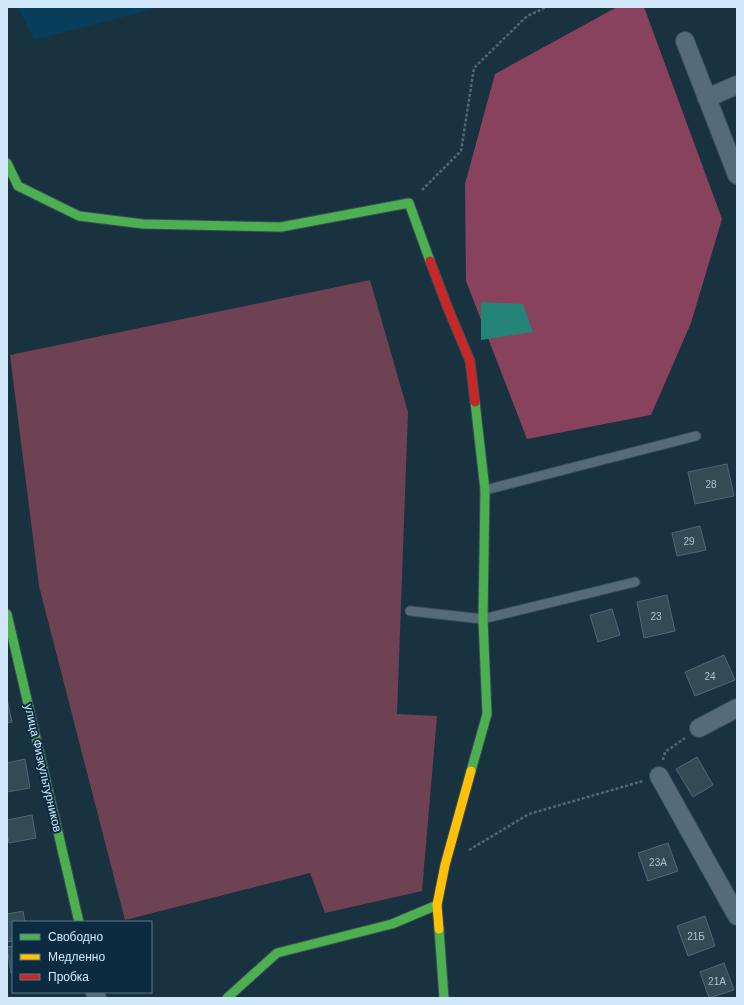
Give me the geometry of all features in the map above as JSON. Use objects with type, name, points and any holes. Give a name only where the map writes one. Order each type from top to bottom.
[{"type":"street","points":[[685,41],[737,175]]},
{"type":"street","points":[[708,98],[737,85]]},
{"type":"street","points":[[7,163],[18,186],[79,216],[143,224],[281,227],[409,203],[447,306],[470,361],[484,490],[483,619],[487,714],[445,865],[437,905],[444,998]]},
{"type":"street","name":"улица Физкультурников","points":[[7,614],[79,921]]},
{"type":"street","points":[[699,728],[737,708]]},
{"type":"street","points":[[659,776],[737,916]]},
{"type":"street","points":[[227,998],[278,952],[392,924],[437,905]]},
{"type":"lane","points":[[484,490],[696,436]]},
{"type":"lane","points":[[410,611],[483,619],[634,582]]},
{"type":"path","points":[[409,203],[461,150],[474,68],[527,16],[547,7]]},
{"type":"path","points":[[445,865],[529,814],[659,776],[665,752],[699,728]]},
{"type":"shaded area","points":[[18,7],[161,7],[34,40]]},
{"type":"shaded area","points":[[617,7],[644,7],[722,219],[691,323],[651,415],[527,439],[466,281],[465,184],[495,74]]},
{"type":"shaded area","points":[[370,280],[408,412],[397,714],[437,716],[422,891],[325,913],[310,873],[125,920],[39,586],[10,355]]},
{"type":"shaded area","points":[[481,302],[523,304],[533,332],[481,340]]},
{"type":"building","points":[[727,464],[734,496],[695,504],[688,472]]},
{"type":"building","points":[[700,526],[706,550],[677,556],[672,533]]},
{"type":"building","points":[[667,595],[675,631],[644,638],[637,602]]},
{"type":"building","points":[[612,609],[620,635],[598,642],[590,615]]},
{"type":"building","points":[[724,655],[735,680],[695,696],[685,672]]},
{"type":"building","points":[[7,699],[12,722],[7,723]]},
{"type":"building","points":[[697,757],[713,785],[693,797],[676,769]]},
{"type":"building","points":[[25,759],[30,788],[7,792],[7,763]]},
{"type":"building","points":[[32,815],[36,838],[9,843],[7,834],[7,820]]},
{"type":"building","points":[[668,843],[678,871],[648,881],[638,853]]},
{"type":"building","points":[[23,911],[25,921],[12,921],[12,941],[7,942],[7,914]]},
{"type":"building","points":[[705,916],[715,946],[688,956],[677,926]]},
{"type":"building","points":[[12,946],[12,973],[11,973],[7,947]]},
{"type":"building","points":[[724,963],[734,990],[709,998],[700,972]]},
{"type":"traffic: fast","points":[[7,163],[18,186],[79,216],[143,224],[281,227],[409,203],[430,261]]},
{"type":"traffic: fast","points":[[471,771],[487,714],[483,619],[485,490],[475,402]]},
{"type":"traffic: fast","points":[[7,614],[79,921]]},
{"type":"traffic: fast","points":[[227,998],[277,953],[392,924],[437,905]]},
{"type":"traffic: fast","points":[[439,929],[444,998]]},
{"type":"traffic: slow","points":[[439,929],[437,905],[445,865],[471,771]]},
{"type":"traffic: jam","points":[[430,261],[470,361],[475,402]]}]
